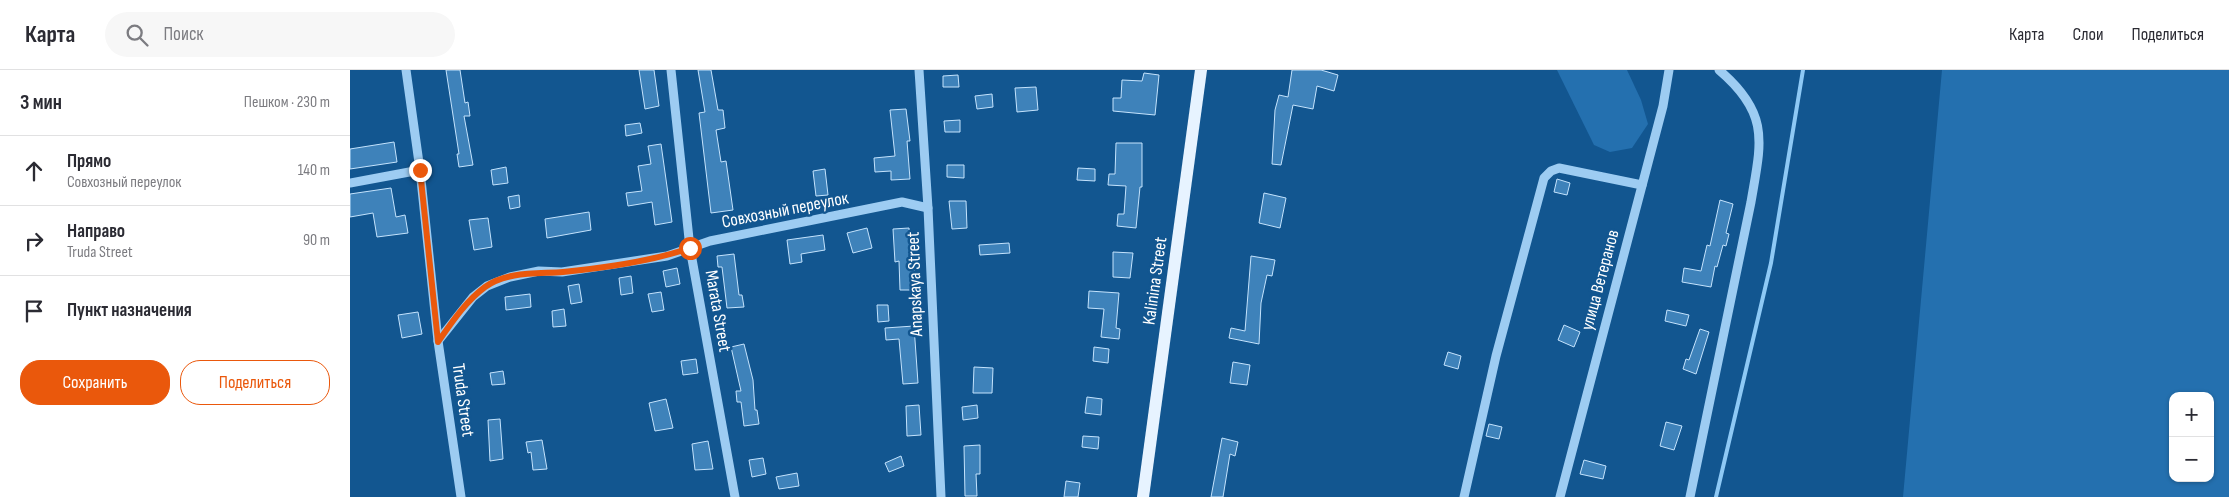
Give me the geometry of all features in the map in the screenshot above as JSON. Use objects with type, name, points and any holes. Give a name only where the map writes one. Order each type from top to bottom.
[{"type":"main road","name":"Kalinina Street","points":[[1143,497],[1201,70]]},
{"type":"street","name":"Truda Street","points":[[406,70],[420,170],[438,342],[461,497]]},
{"type":"street","name":"Marata Street","points":[[671,70],[690,248],[735,497]]},
{"type":"street","name":"Anapskaya Street","points":[[919,70],[928,208],[940,497]]},
{"type":"street","name":"улица Ветеранов","points":[[1560,497],[1663,106],[1669,70]]},
{"type":"street","points":[[1690,497],[1751,202],[1759,154],[1760,131],[1755,114],[1748,102],[1719,70]]},
{"type":"street","points":[[1464,497],[1496,356],[1544,178],[1551,171],[1559,168],[1642,184]]},
{"type":"street","points":[[350,183],[420,170]]},
{"type":"street","name":"Совхозный переулок","points":[[438,342],[473,297],[487,286],[510,277],[539,271],[562,272],[667,256],[710,241],[902,202],[928,208]]},
{"type":"shaded area","points":[[1557,70],[1627,70],[1641,100],[1648,124],[1632,148],[1610,152],[1594,145]]},
{"type":"shaded area","points":[[1942,70],[2229,70],[2229,497],[1903,497]]},
{"type":"building","points":[[446,70],[460,70],[465,103],[468,102],[470,116],[464,116],[473,165],[459,167],[457,154],[459,154]]},
{"type":"building","points":[[639,70],[654,70],[659,106],[645,109]]},
{"type":"building","points":[[698,70],[711,70],[718,110],[723,110],[725,128],[716,130],[721,162],[726,161],[733,210],[711,213],[699,113],[705,112]]},
{"type":"building","points":[[1292,70],[1321,70],[1338,75],[1334,91],[1317,86],[1313,109],[1293,105],[1281,165],[1272,164],[1275,110],[1279,95],[1288,97]]},
{"type":"building","points":[[1144,73],[1159,75],[1155,115],[1113,111],[1113,98],[1121,98],[1122,80],[1142,81]]},
{"type":"building","points":[[958,75],[959,87],[943,87],[943,76]]},
{"type":"building","points":[[1036,87],[1038,110],[1017,112],[1015,88]]},
{"type":"building","points":[[992,94],[993,107],[977,109],[975,96]]},
{"type":"building","points":[[906,109],[910,141],[907,141],[910,179],[891,180],[891,171],[875,172],[874,158],[895,156],[890,110]]},
{"type":"building","points":[[960,120],[960,132],[945,132],[944,121]]},
{"type":"building","points":[[640,123],[642,133],[626,136],[625,125]]},
{"type":"building","points":[[394,142],[397,162],[350,169],[350,149]]},
{"type":"building","points":[[1116,143],[1142,143],[1142,187],[1140,187],[1136,228],[1117,226],[1118,214],[1124,214],[1126,186],[1108,185],[1109,174],[1115,174]]},
{"type":"building","points":[[661,144],[672,222],[655,225],[652,202],[628,206],[626,193],[642,191],[638,166],[651,164],[648,146]]},
{"type":"building","points":[[947,165],[964,165],[964,178],[947,177]]},
{"type":"building","points":[[506,167],[508,183],[493,185],[491,170]]},
{"type":"building","points":[[1078,168],[1095,169],[1095,181],[1077,180]]},
{"type":"building","points":[[825,169],[828,195],[816,196],[813,171]]},
{"type":"building","points":[[1557,179],[1570,183],[1567,195],[1554,192]]},
{"type":"building","points":[[391,188],[396,217],[405,215],[408,233],[377,237],[373,213],[350,217],[350,194]]},
{"type":"building","points":[[1264,193],[1286,198],[1280,228],[1259,223]]},
{"type":"building","points":[[519,195],[520,207],[510,209],[508,197]]},
{"type":"building","points":[[1720,200],[1733,204],[1726,233],[1729,234],[1726,246],[1723,245],[1717,267],[1715,266],[1711,287],[1682,282],[1684,268],[1701,271],[1707,245],[1710,246]]},
{"type":"building","points":[[949,201],[966,201],[967,228],[952,229]]},
{"type":"building","points":[[589,212],[591,230],[547,238],[545,219]]},
{"type":"building","points":[[488,218],[492,247],[474,250],[469,220]]},
{"type":"building","points":[[867,228],[872,248],[853,253],[847,233]]},
{"type":"building","points":[[909,228],[911,259],[914,259],[914,290],[900,290],[899,261],[895,262],[893,229]]},
{"type":"building","points":[[823,235],[825,250],[801,254],[802,262],[790,264],[787,240]]},
{"type":"building","points":[[1009,243],[1010,253],[980,255],[979,245]]},
{"type":"building","points":[[1113,252],[1133,253],[1130,278],[1113,277]]},
{"type":"building","points":[[734,254],[739,295],[742,295],[744,307],[727,308],[722,267],[718,267],[717,256]]},
{"type":"building","points":[[1251,256],[1275,260],[1272,276],[1267,275],[1261,303],[1259,344],[1229,338],[1231,328],[1245,331]]},
{"type":"building","points":[[677,268],[680,284],[666,287],[663,271]]},
{"type":"building","points":[[631,276],[633,293],[621,295],[619,278]]},
{"type":"building","points":[[579,284],[582,302],[571,304],[568,286]]},
{"type":"building","points":[[1089,291],[1119,293],[1116,328],[1120,329],[1119,339],[1101,337],[1104,309],[1088,308]]},
{"type":"building","points":[[661,292],[664,310],[652,312],[648,294]]},
{"type":"building","points":[[530,294],[531,307],[506,310],[505,297]]},
{"type":"building","points":[[877,305],[888,305],[889,321],[878,322]]},
{"type":"building","points":[[564,309],[566,326],[553,327],[552,311]]},
{"type":"building","points":[[1667,310],[1689,315],[1686,326],[1665,321]]},
{"type":"building","points":[[418,312],[422,334],[402,338],[398,315]]},
{"type":"building","points":[[1564,325],[1580,332],[1574,347],[1558,340]]},
{"type":"building","points":[[914,326],[918,383],[903,384],[899,339],[886,340],[885,328]]},
{"type":"building","points":[[1700,329],[1709,332],[1696,374],[1683,369],[1686,359],[1689,360]]},
{"type":"building","points":[[744,344],[753,380],[755,410],[757,410],[759,424],[744,426],[741,402],[737,402],[736,391],[741,391],[731,347]]},
{"type":"building","points":[[1094,347],[1109,349],[1108,363],[1093,361]]},
{"type":"building","points":[[1448,352],[1461,356],[1458,369],[1444,365]]},
{"type":"building","points":[[696,359],[698,373],[683,375],[681,361]]},
{"type":"building","points":[[1233,362],[1250,365],[1247,385],[1230,383]]},
{"type":"building","points":[[974,367],[993,368],[992,393],[973,393]]},
{"type":"building","points":[[503,371],[505,384],[492,385],[490,373]]},
{"type":"building","points":[[1087,397],[1102,399],[1101,415],[1085,413]]},
{"type":"building","points":[[666,399],[673,428],[655,431],[649,403]]},
{"type":"building","points":[[919,405],[921,435],[907,436],[906,406]]},
{"type":"building","points":[[977,405],[978,418],[963,420],[962,407]]},
{"type":"building","points":[[500,419],[503,459],[490,461],[488,420]]},
{"type":"building","points":[[1666,422],[1682,426],[1674,450],[1660,446]]},
{"type":"building","points":[[1489,424],[1502,427],[1499,439],[1486,436]]},
{"type":"building","points":[[1083,436],[1099,437],[1098,449],[1082,447]]},
{"type":"building","points":[[1222,438],[1238,442],[1235,456],[1230,454],[1223,497],[1211,497]]},
{"type":"building","points":[[542,440],[547,469],[533,470],[531,452],[528,453],[526,442]]},
{"type":"building","points":[[708,441],[713,469],[695,470],[692,444]]},
{"type":"building","points":[[980,445],[980,474],[976,474],[977,496],[965,496],[964,446]]},
{"type":"building","points":[[901,456],[904,466],[889,472],[885,463]]},
{"type":"building","points":[[763,458],[766,474],[752,477],[749,460]]},
{"type":"building","points":[[1584,460],[1606,466],[1603,479],[1580,474]]},
{"type":"building","points":[[797,473],[799,486],[779,489],[776,477]]},
{"type":"building","points":[[1066,481],[1080,483],[1078,497],[1064,497]]},
{"type":"waterway","points":[[1716,497],[1771,263],[1803,70]]},
{"type":"route","points":[[420,170],[426,243],[438,342],[473,297],[487,286],[510,277],[539,271],[562,272],[667,256],[690,248]]}]
